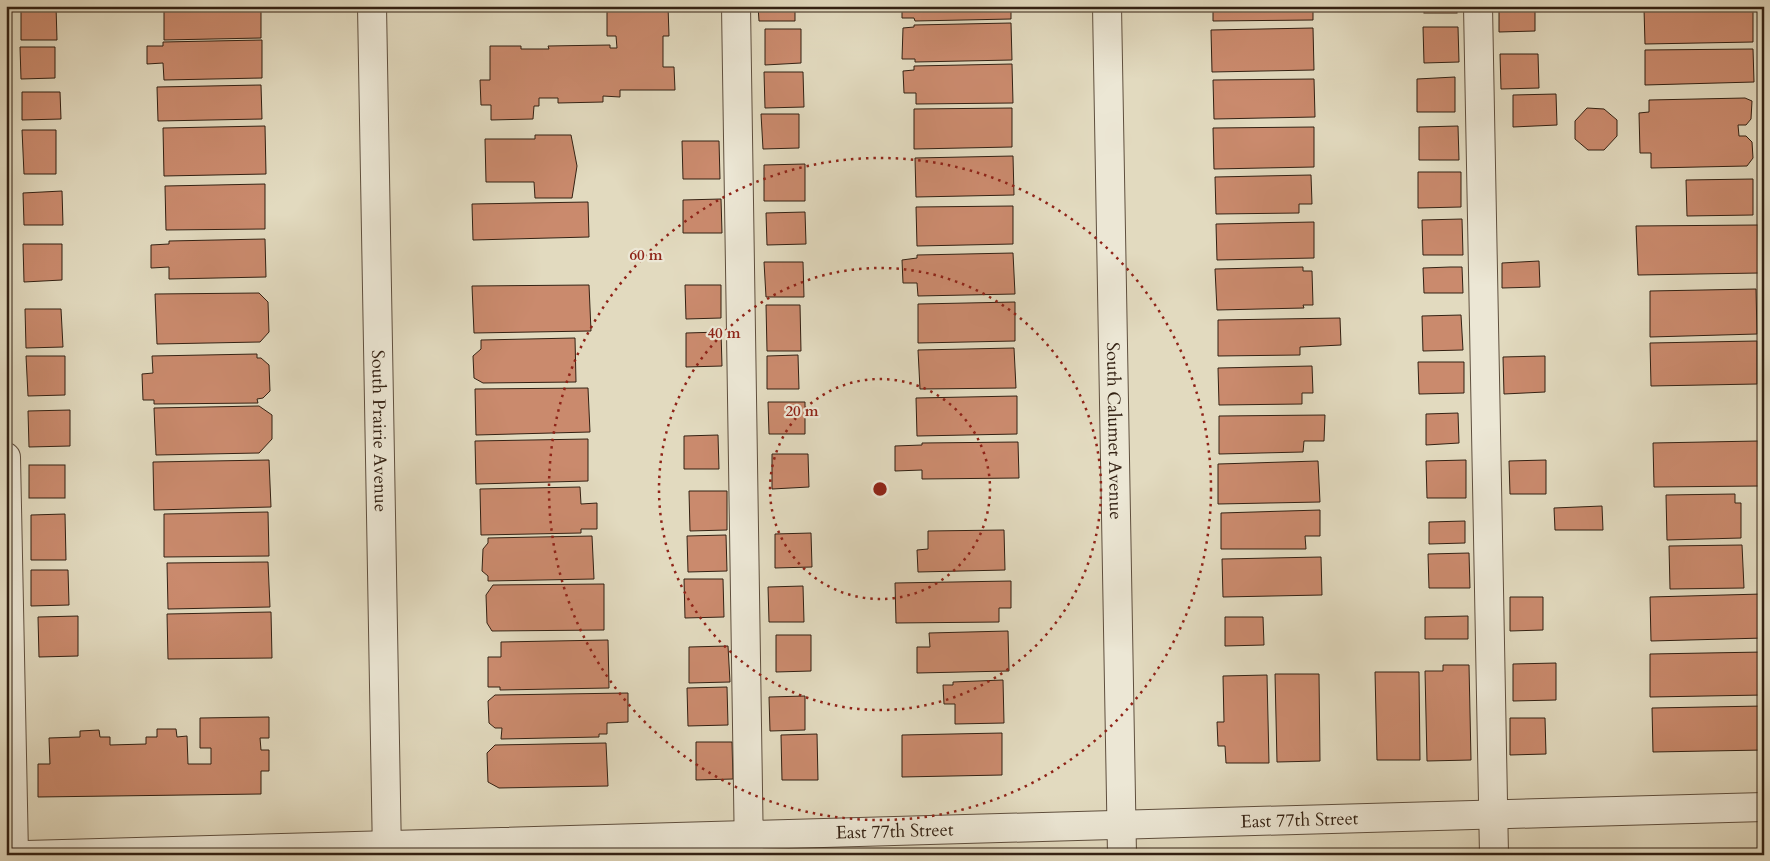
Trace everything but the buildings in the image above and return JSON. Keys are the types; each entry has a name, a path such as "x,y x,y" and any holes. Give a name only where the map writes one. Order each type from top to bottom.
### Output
{"street":[{"name":"South Prairie Avenue","path":"372,6 387,850"},
{"path":"736,6 749,845"},
{"name":"South Calumet Avenue","path":"1107,6 1122,855"},
{"path":"1478,6 1494,855"},
{"path":"6,457 14,855"},
{"name":"East 77th Street","path":"26,855 749,845 1121,825 1764,807"}]}
